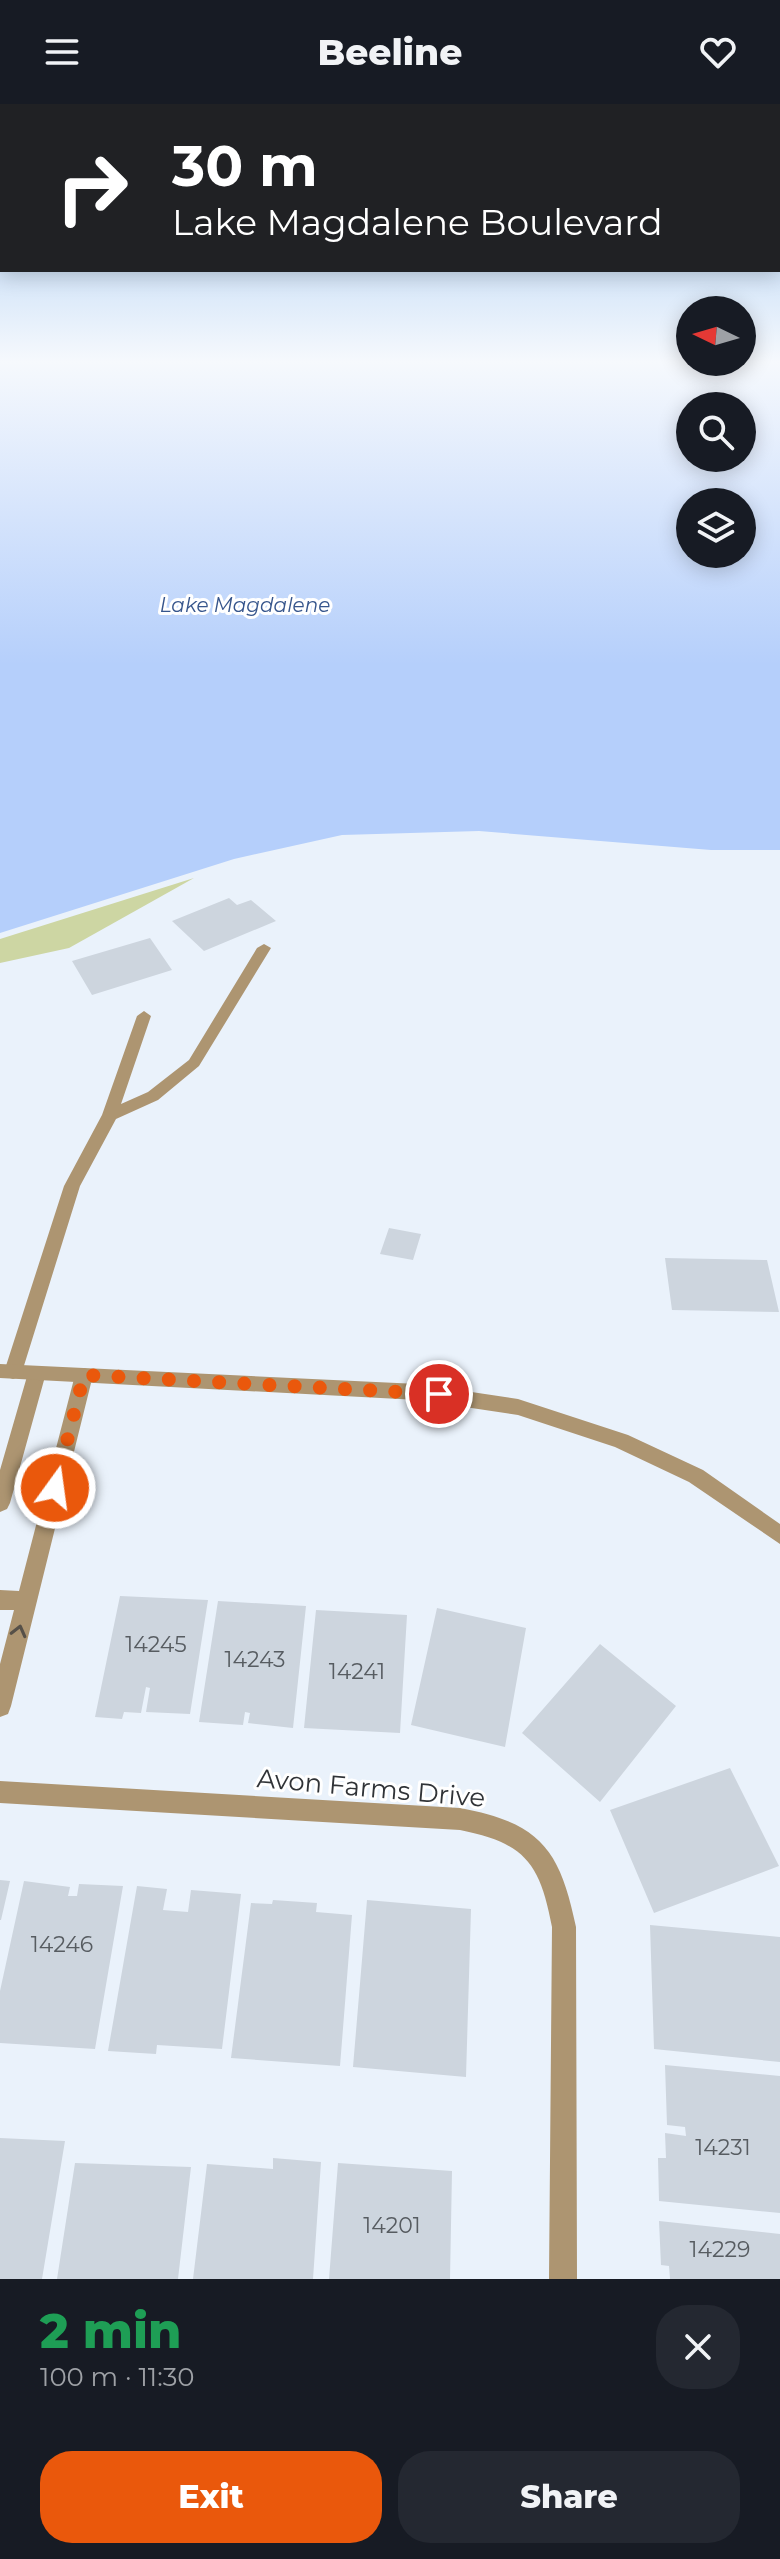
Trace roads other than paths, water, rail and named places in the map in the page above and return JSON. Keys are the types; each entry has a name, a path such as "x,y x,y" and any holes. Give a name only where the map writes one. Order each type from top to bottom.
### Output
{"street":[{"path":"110,1115 153,1096 194,1063 264,948"},
{"path":"144,1016 110,1115 72,1186 7,1372 418,1392 518,1407 621,1441 683,1469 740,1503 780,1535"},
{"path":"0,1503 37,1373"},
{"path":"0,1706 84,1375"},
{"path":"0,1600 27,1601"},
{"name":"Avon Farms Drive","path":"0,1792 460,1819 510,1832 532,1846 549,1869 559,1895 564,1927 563,2279"}],"water":[{"name":"Lake Magdalene","path":"0,462 676,462 676,472 756,472 756,462 780,462 780,850 711,850 479,831 342,835 234,859 0,933"}]}
